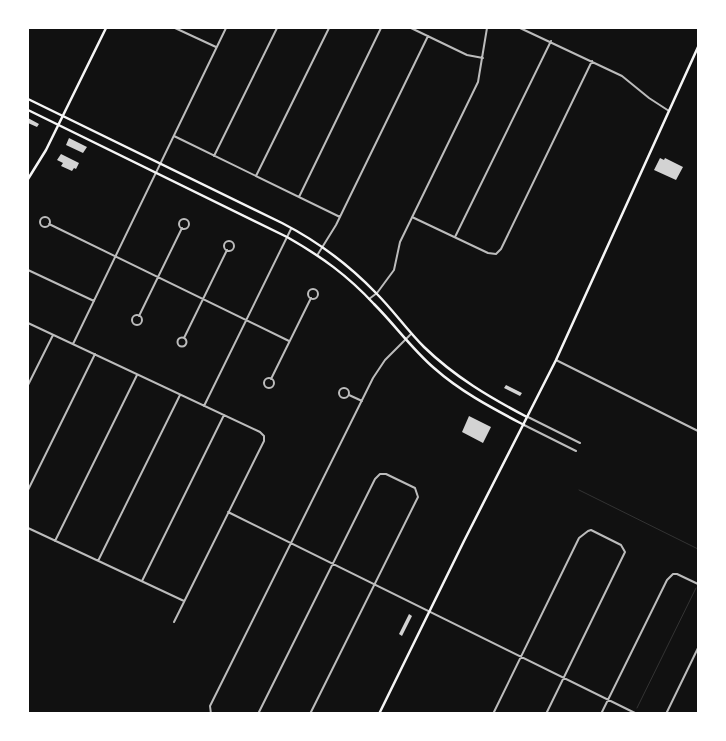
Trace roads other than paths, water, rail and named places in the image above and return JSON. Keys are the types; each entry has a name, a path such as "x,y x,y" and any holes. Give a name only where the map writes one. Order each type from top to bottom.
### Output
{"main road":[{"path":"28,179 39,163 59,125 106,28"},
{"path":"380,714 556,360 698,47"},
{"path":"28,99 292,228 323,247 377,293 425,348 466,382 528,417"},
{"path":"28,110 288,237 318,254 370,300 405,340 435,370 490,408 524,425"},
{"path":"461,389 466,382"}],"street":[{"path":"175,28 216,47"},
{"path":"73,344 226,28"},
{"path":"214,156 277,28"},
{"path":"256,176 329,28"},
{"path":"299,197 381,28"},
{"path":"411,28 467,54 483,58"},
{"path":"370,300 394,270 400,242 478,82 487,28"},
{"path":"520,28 622,76 649,98 670,111"},
{"path":"318,254 340,217 428,36"},
{"path":"455,237 551,41"},
{"path":"412,217 488,253 496,254 501,249 592,61"},
{"path":"173,136 340,217"},
{"path":"49,224 289,341"},
{"path":"139,316 182,228"},
{"path":"204,406 292,228"},
{"path":"227,241 232,242 234,247 232,250 227,250 224,246 225,244 227,241"},
{"path":"184,338 227,250"},
{"path":"28,267 94,301"},
{"path":"271,378 310,298 308,292 315,289 318,294 317,297 310,298"},
{"path":"28,323 260,432 264,436 264,441 174,622"},
{"path":"211,712 212,702 378,368 412,333"},
{"path":"28,385 53,335"},
{"path":"28,490 94,354"},
{"path":"556,360 698,431"},
{"path":"55,541 137,375"},
{"path":"98,561 180,395"},
{"path":"348,395 362,401"},
{"path":"142,581 224,415"},
{"path":"528,417 580,442"},
{"path":"524,425 576,451"},
{"path":"258,714 377,476 382,473 386,474 415,488 418,497 310,714"},
{"path":"228,512 637,714"},
{"path":"28,528 184,601"},
{"path":"493,714 579,538 588,531 594,531 622,545 625,552 546,714"},
{"path":"601,714 667,580 673,574 683,576 698,584"},
{"path":"666,714 698,648"}],"waterway":[{"path":"579,490 698,549"},
{"path":"637,708 696,588"}]}
